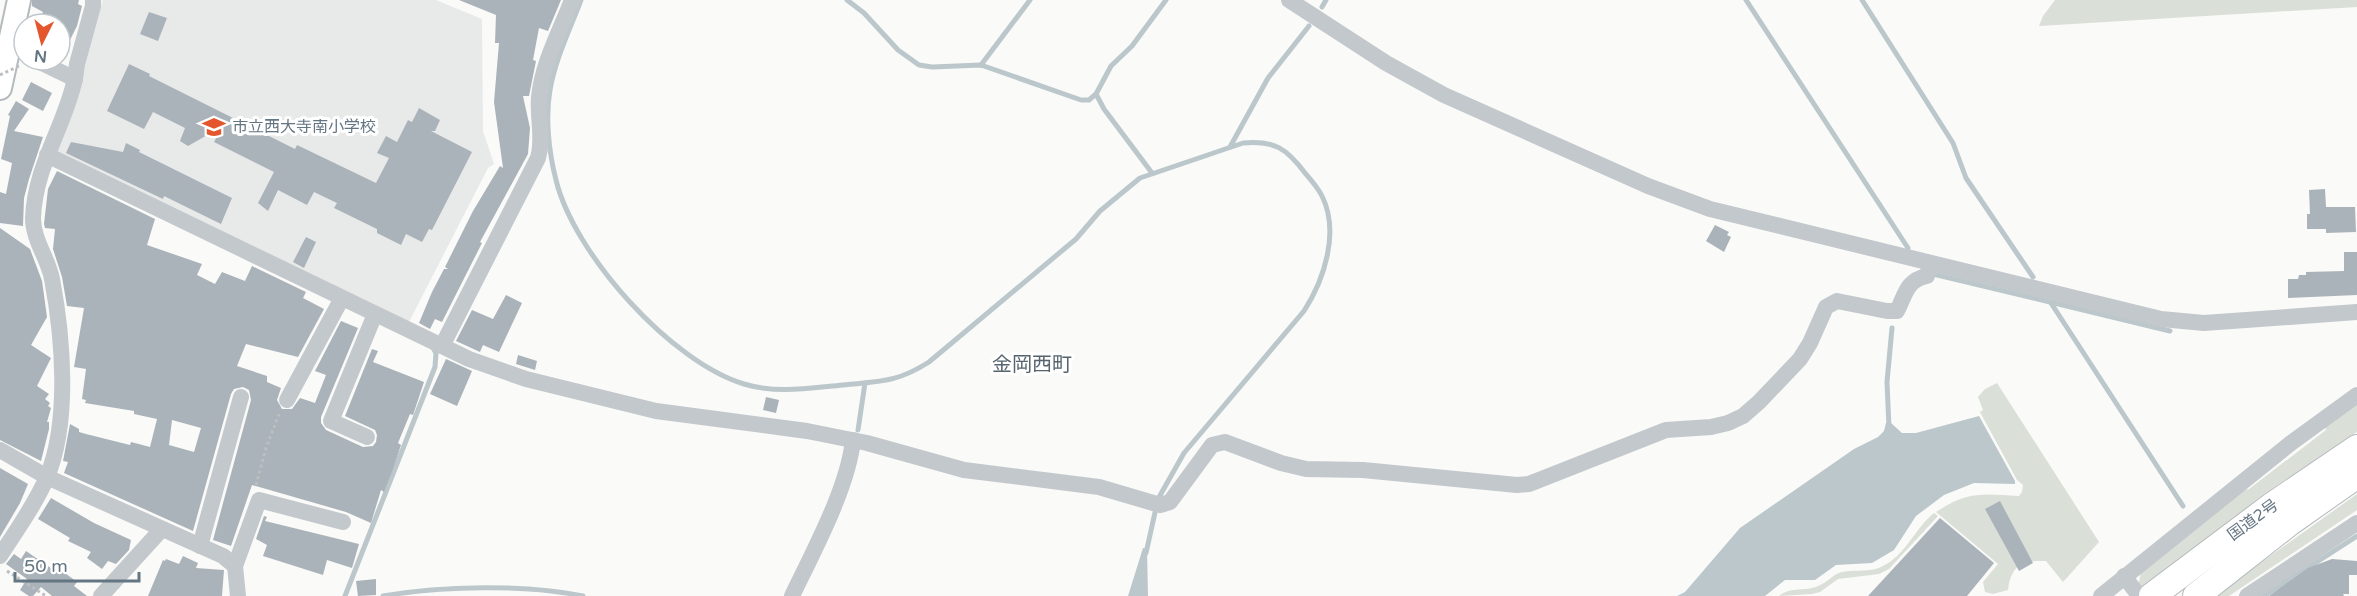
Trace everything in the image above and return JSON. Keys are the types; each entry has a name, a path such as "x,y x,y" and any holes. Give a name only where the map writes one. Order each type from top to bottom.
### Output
{"highway":[{"name":"国道2号","path":"2145,595 2357,448"},
{"name":"国道2号","path":"2196,596 2289,523 2357,475"}],"main road":[{"path":"0,88 12,66"}],"street":[{"path":"0,556 47,477 59,429 63,384 52,276 35,235 33,220 39,176 71,97 76,64 93,0"},
{"path":"442,346 538,158 541,148 539,97 543,78 572,0"},
{"path":"1288,0 1386,63 1444,95 1648,186 1710,209 1929,269 2161,319 2204,323 2357,312"},
{"path":"58,72 75,79"},
{"path":"47,155 342,298 373,318 469,359 526,379 656,411 807,431 852,440 964,470 1099,487 1156,504 1170,502 1212,445 1217,442 1225,442 1281,463 1306,468 1364,470 1517,485 1529,484 1666,430 1711,427 1743,416 1766,396 1800,359 1826,307 1831,303 1837,301 1897,311 1905,291 1929,269"},
{"path":"287,400 342,298"},
{"path":"367,437 331,421 373,318"},
{"path":"2101,596 2291,443 2357,395"},
{"path":"200,546 241,397"},
{"path":"792,596 829,517 851,456 852,440"},
{"path":"0,450 47,477 223,556 235,566"},
{"path":"238,596 235,566 259,500 343,522"},
{"path":"2247,596 2357,523"},
{"path":"101,596 161,530"},
{"path":"2124,576 2145,595"}],"path":[{"path":"0,75 12,62"},
{"path":"259,500 255,488 266,448 283,404 287,400"},
{"path":"0,567 46,596"}],"shaded area":[{"path":"103,0 436,0 482,19 483,131 494,164 488,168 408,324 54,152"},
{"path":"2055,0 2357,0 2357,7 2039,26 2043,16"},
{"path":"1997,383 2099,542 2063,582 2046,561 2024,563 2012,575 2008,590 1993,594 1985,592 1983,582 1998,564 1936,512 1967,497 1976,495 2019,496 2022,492 2023,485 2017,480 1980,412 1983,410 1978,397 1985,389"},
{"path":"2357,402 2357,432 2264,494 2140,592 2138,586 2141,573 2243,490 2249,489 2326,430 2324,425"},
{"path":"1979,416 2015,484 1974,483 1944,495 1916,516 1894,550 1872,563 1836,565 1815,580 1785,580 1765,596 1677,596 1685,592 1740,528 1854,449 1878,437 1884,431 1886,423 1891,423 1902,433 1916,433"},
{"path":"2357,494 2357,510 2229,596 2214,596"},
{"path":"1934,513 1938,516 1889,569 1879,574 1838,579 1820,592 1812,594 1779,596 1788,591 1818,586 1842,572 1883,566 1898,555"},
{"path":"1143,548 1147,549 1148,596 1128,596"}],"building":[{"path":"32,0 79,0 78,4 82,6 72,36 72,12 43,12 32,6"},
{"path":"459,0 561,0 548,31 539,28 533,60 536,61 529,96 523,96 530,128 528,154 480,242 482,243 442,322 435,319 430,329 419,323 432,292 444,269 448,269 445,267 473,211 500,166 503,168 494,102 499,43 495,43 496,15"},
{"path":"149,12 167,18 158,41 140,34"},
{"path":"129,64 295,149 297,145 376,183 389,158 377,153 386,136 397,142 408,120 412,122 419,108 440,120 435,131 431,131 472,152 432,230 429,229 422,242 406,234 401,245 377,233 377,229 334,208 337,203 314,192 307,205 278,190 268,211 258,203 274,172 214,142 223,126 188,146 180,141 185,128 153,112 144,129 107,111"},
{"path":"31,82 52,93 43,111 22,100"},
{"path":"16,101 29,109 14,131 43,137 24,198 23,226 0,223 0,192 6,194 12,163 1,159 10,116 8,115"},
{"path":"71,142 123,152 126,143 140,150 139,152 232,198 221,224 66,153"},
{"path":"57,171 155,219 147,245 202,264 197,275 215,284 222,272 245,281 252,266 306,292 303,298 324,309 298,357 246,344 237,366 267,376 267,382 281,388 277,400 282,409 292,409 300,398 315,403 326,375 315,371 341,321 358,328 321,417 321,423 326,430 363,447 373,446 376,442 375,430 345,416 372,349 378,351 373,362 424,382 413,415 410,414 398,443 401,445 393,469 384,492 381,490 371,523 346,512 252,485 231,546 213,540 251,400 249,390 243,387 234,389 231,394 193,531 64,473 68,462 63,461 70,424 79,429 79,432 130,445 131,442 150,447 157,419 134,414 134,411 85,403 86,400 82,399 86,369 74,367 84,308 67,306 62,277 53,249 55,229 45,228 44,224 48,189","holes":["172,420 201,428 194,452 169,445"]},
{"path":"2325,189 2326,207 2355,207 2356,232 2326,233 2326,229 2307,229 2307,214 2310,214 2309,190"},
{"path":"1715,225 1729,232 1727,235 1731,237 1724,252 1706,241"},
{"path":"0,228 30,249 42,281 47,317 31,345 51,358 37,386 49,394 45,399 50,403 48,406 51,408 47,422 49,422 49,429 41,461 0,440"},
{"path":"306,237 316,242 304,268 293,262"},
{"path":"2344,252 2357,252 2357,295 2288,298 2288,279 2298,279 2299,275 2306,275 2306,272 2344,271"},
{"path":"506,295 522,303 499,352 483,345 480,352 456,341 472,310 493,319"},
{"path":"518,355 537,361 535,370 516,364"},
{"path":"446,359 472,371 457,406 430,394"},
{"path":"766,397 779,400 776,413 763,410"},
{"path":"0,468 28,484 20,503 0,537"},
{"path":"51,498 94,523 131,540 129,550 116,564 108,561 102,569 87,558 91,552 68,541 70,538 38,519"},
{"path":"2000,501 2033,563 2019,571 1985,509"},
{"path":"264,516 267,517 265,521 359,544 352,568 327,560 323,575 263,556 267,545 256,539"},
{"path":"1940,518 1994,563 1967,596 1868,596"},
{"path":"26,551 55,571 57,567 77,582 74,586 87,596 52,596 41,587 33,596 29,596 20,590 27,579 6,564 14,554 21,559"},
{"path":"183,556 198,563 196,568 224,570 222,596 148,596 163,560 179,564"},
{"path":"2332,559 2357,561 2357,575 2349,575 2349,594 2343,594 2344,596 2269,596 2308,568"},
{"path":"376,579 376,595 358,596 356,581"}],"waterway":[{"path":"581,0 555,67 549,101 548,135 551,158 566,209 604,271 629,302 657,329 686,353 716,372 756,387 781,390 806,389 878,382 907,374 929,362 1076,239 1100,211 1140,178 1243,143 1264,143 1286,152 1318,190 1327,210 1330,225 1329,240 1318,285 1304,311 1184,453 1158,499 1146,553"},
{"path":"847,0 864,13 898,50 919,65 932,67 981,65 1081,100 1089,100 1096,94"},
{"path":"981,65 1030,0"},
{"path":"1152,173 1104,109 1096,94 1111,66 1132,46 1166,0"},
{"path":"1322,7 1326,0"},
{"path":"1746,0 1908,248"},
{"path":"1862,0 1953,143 1966,178 2033,277"},
{"path":"1230,147 1268,78 1309,26"},
{"path":"1929,273 2170,331"},
{"path":"2051,303 2183,506"},
{"path":"1889,428 1887,382 1892,328"},
{"path":"345,596 435,367 436,353 432,346"},
{"path":"858,430 865,383"},
{"path":"2264,596 2357,536"},
{"path":"383,596 457,588 509,588 583,596"}],"place":[{"name":"市立西大寺南小学校","path":"214,127"}],"district":[{"name":"金岡西町","path":"1032,365"}]}
